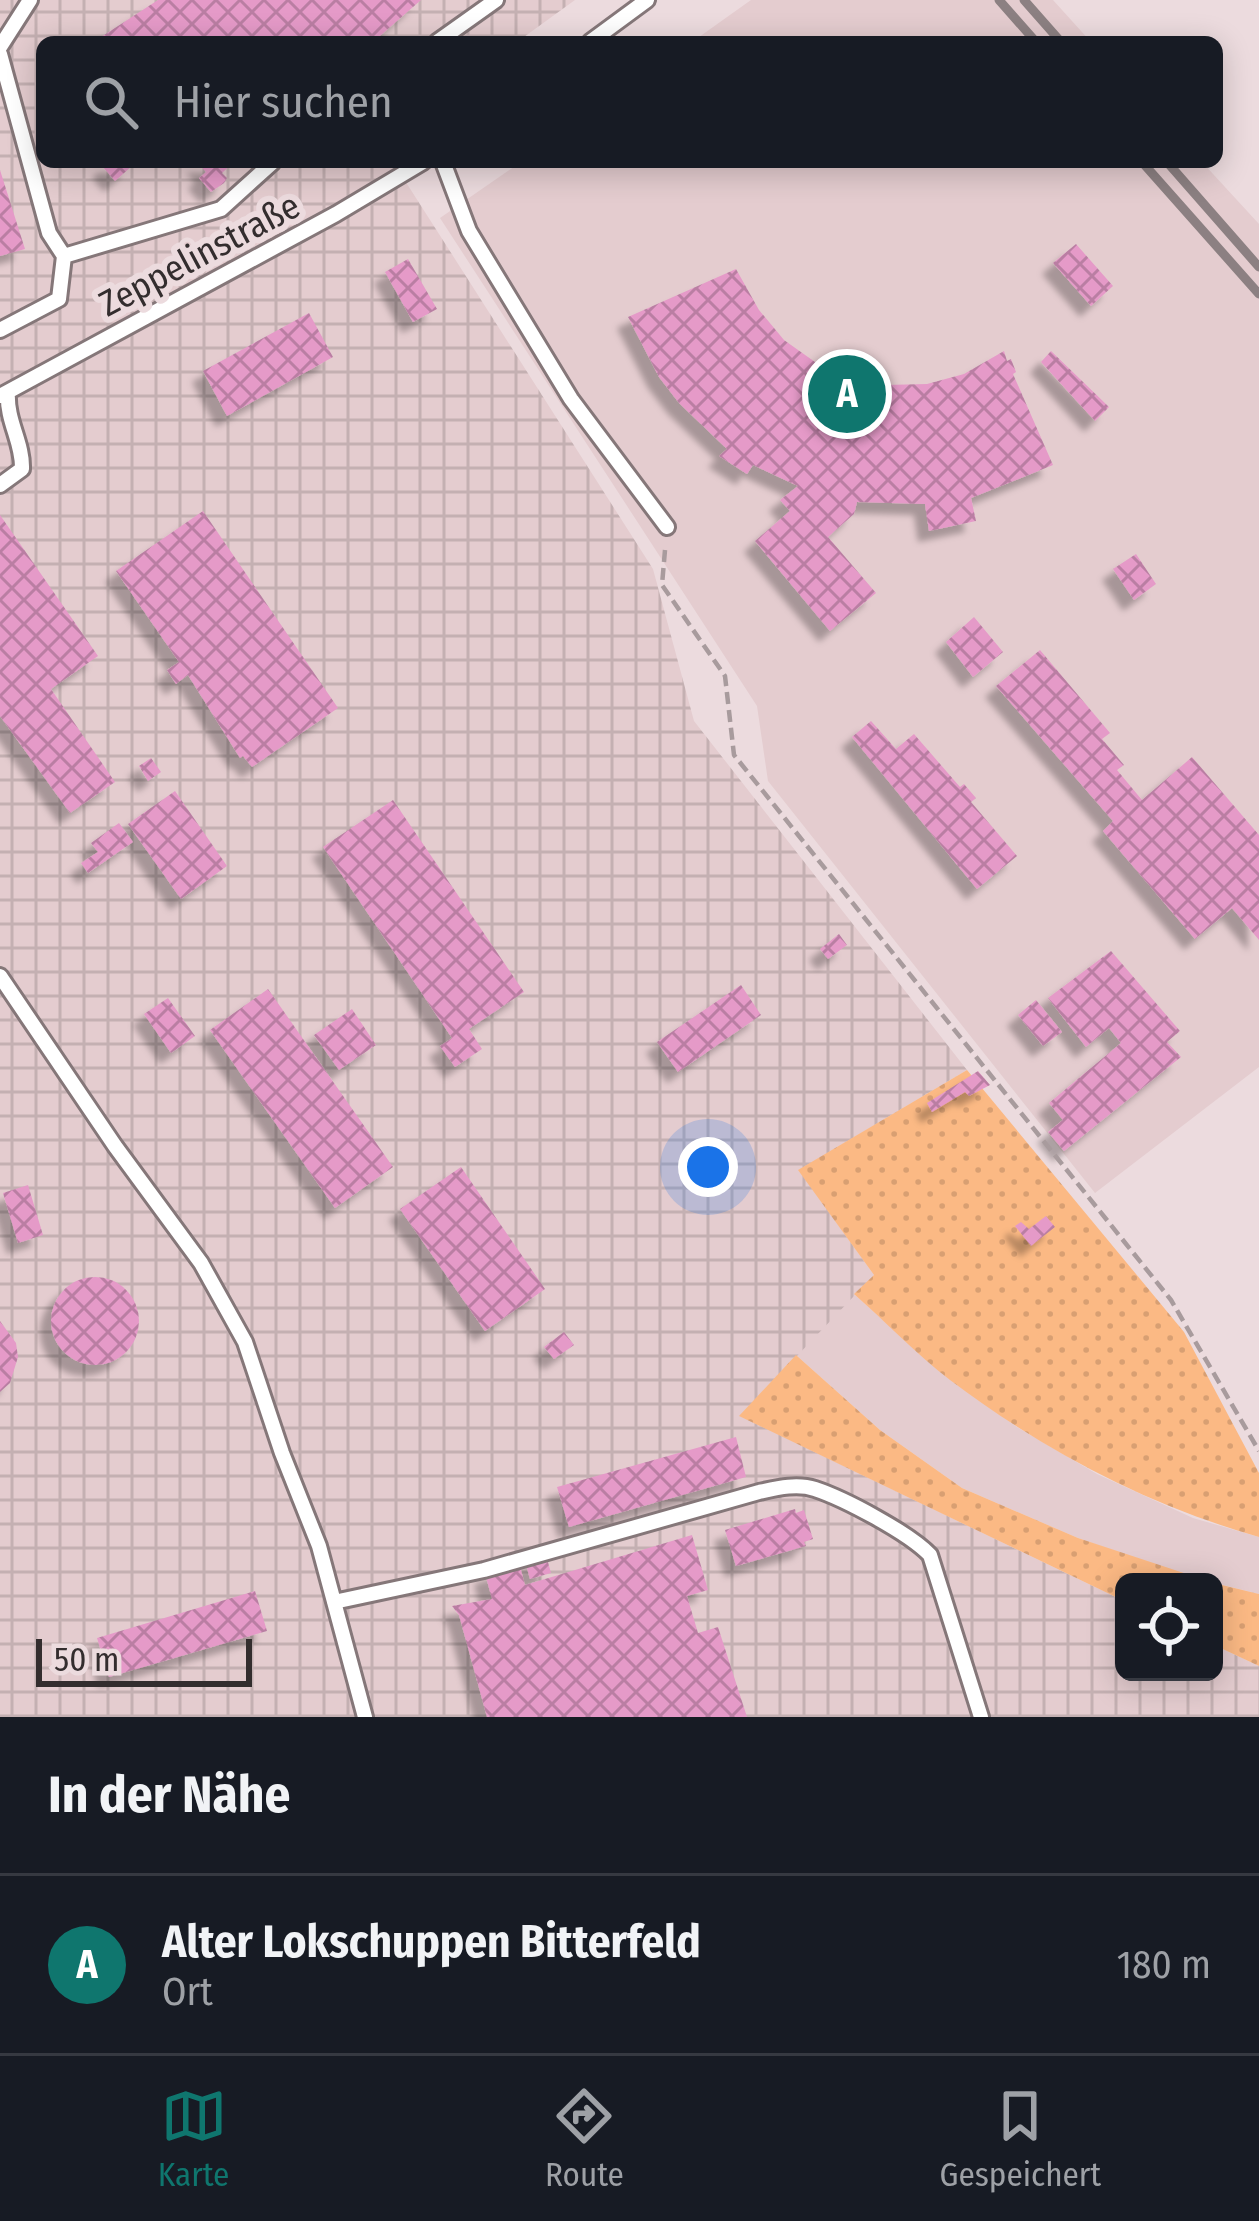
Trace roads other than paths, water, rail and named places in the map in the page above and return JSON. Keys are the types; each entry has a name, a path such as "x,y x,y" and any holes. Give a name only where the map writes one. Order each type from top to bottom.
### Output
{"lane":[{"path":"0,330 59,299 64,256 50,233 0,50 30,0"},
{"path":"445,36 496,0"},
{"path":"598,36 647,0"},
{"path":"64,256 221,209 265,168"},
{"name":"Zeppelinstraße","path":"4,394 413,168"},
{"path":"444,168 469,231 571,399 667,527"},
{"path":"0,485 22,469 23,459 4,394"},
{"path":"0,976 201,1263 245,1342 320,1546 364,1717"},
{"path":"334,1602 484,1570 759,1492 786,1486 813,1488 916,1540 930,1555 981,1717"}],"railway":[{"path":"999,0 1031,36"},
{"path":"1024,0 1056,36"},
{"path":"1147,168 1259,294"},
{"path":"1172,168 1259,267"}],"place":[{"name":"Alter Lokschuppen Bitterfeld","path":"847,394"}]}
